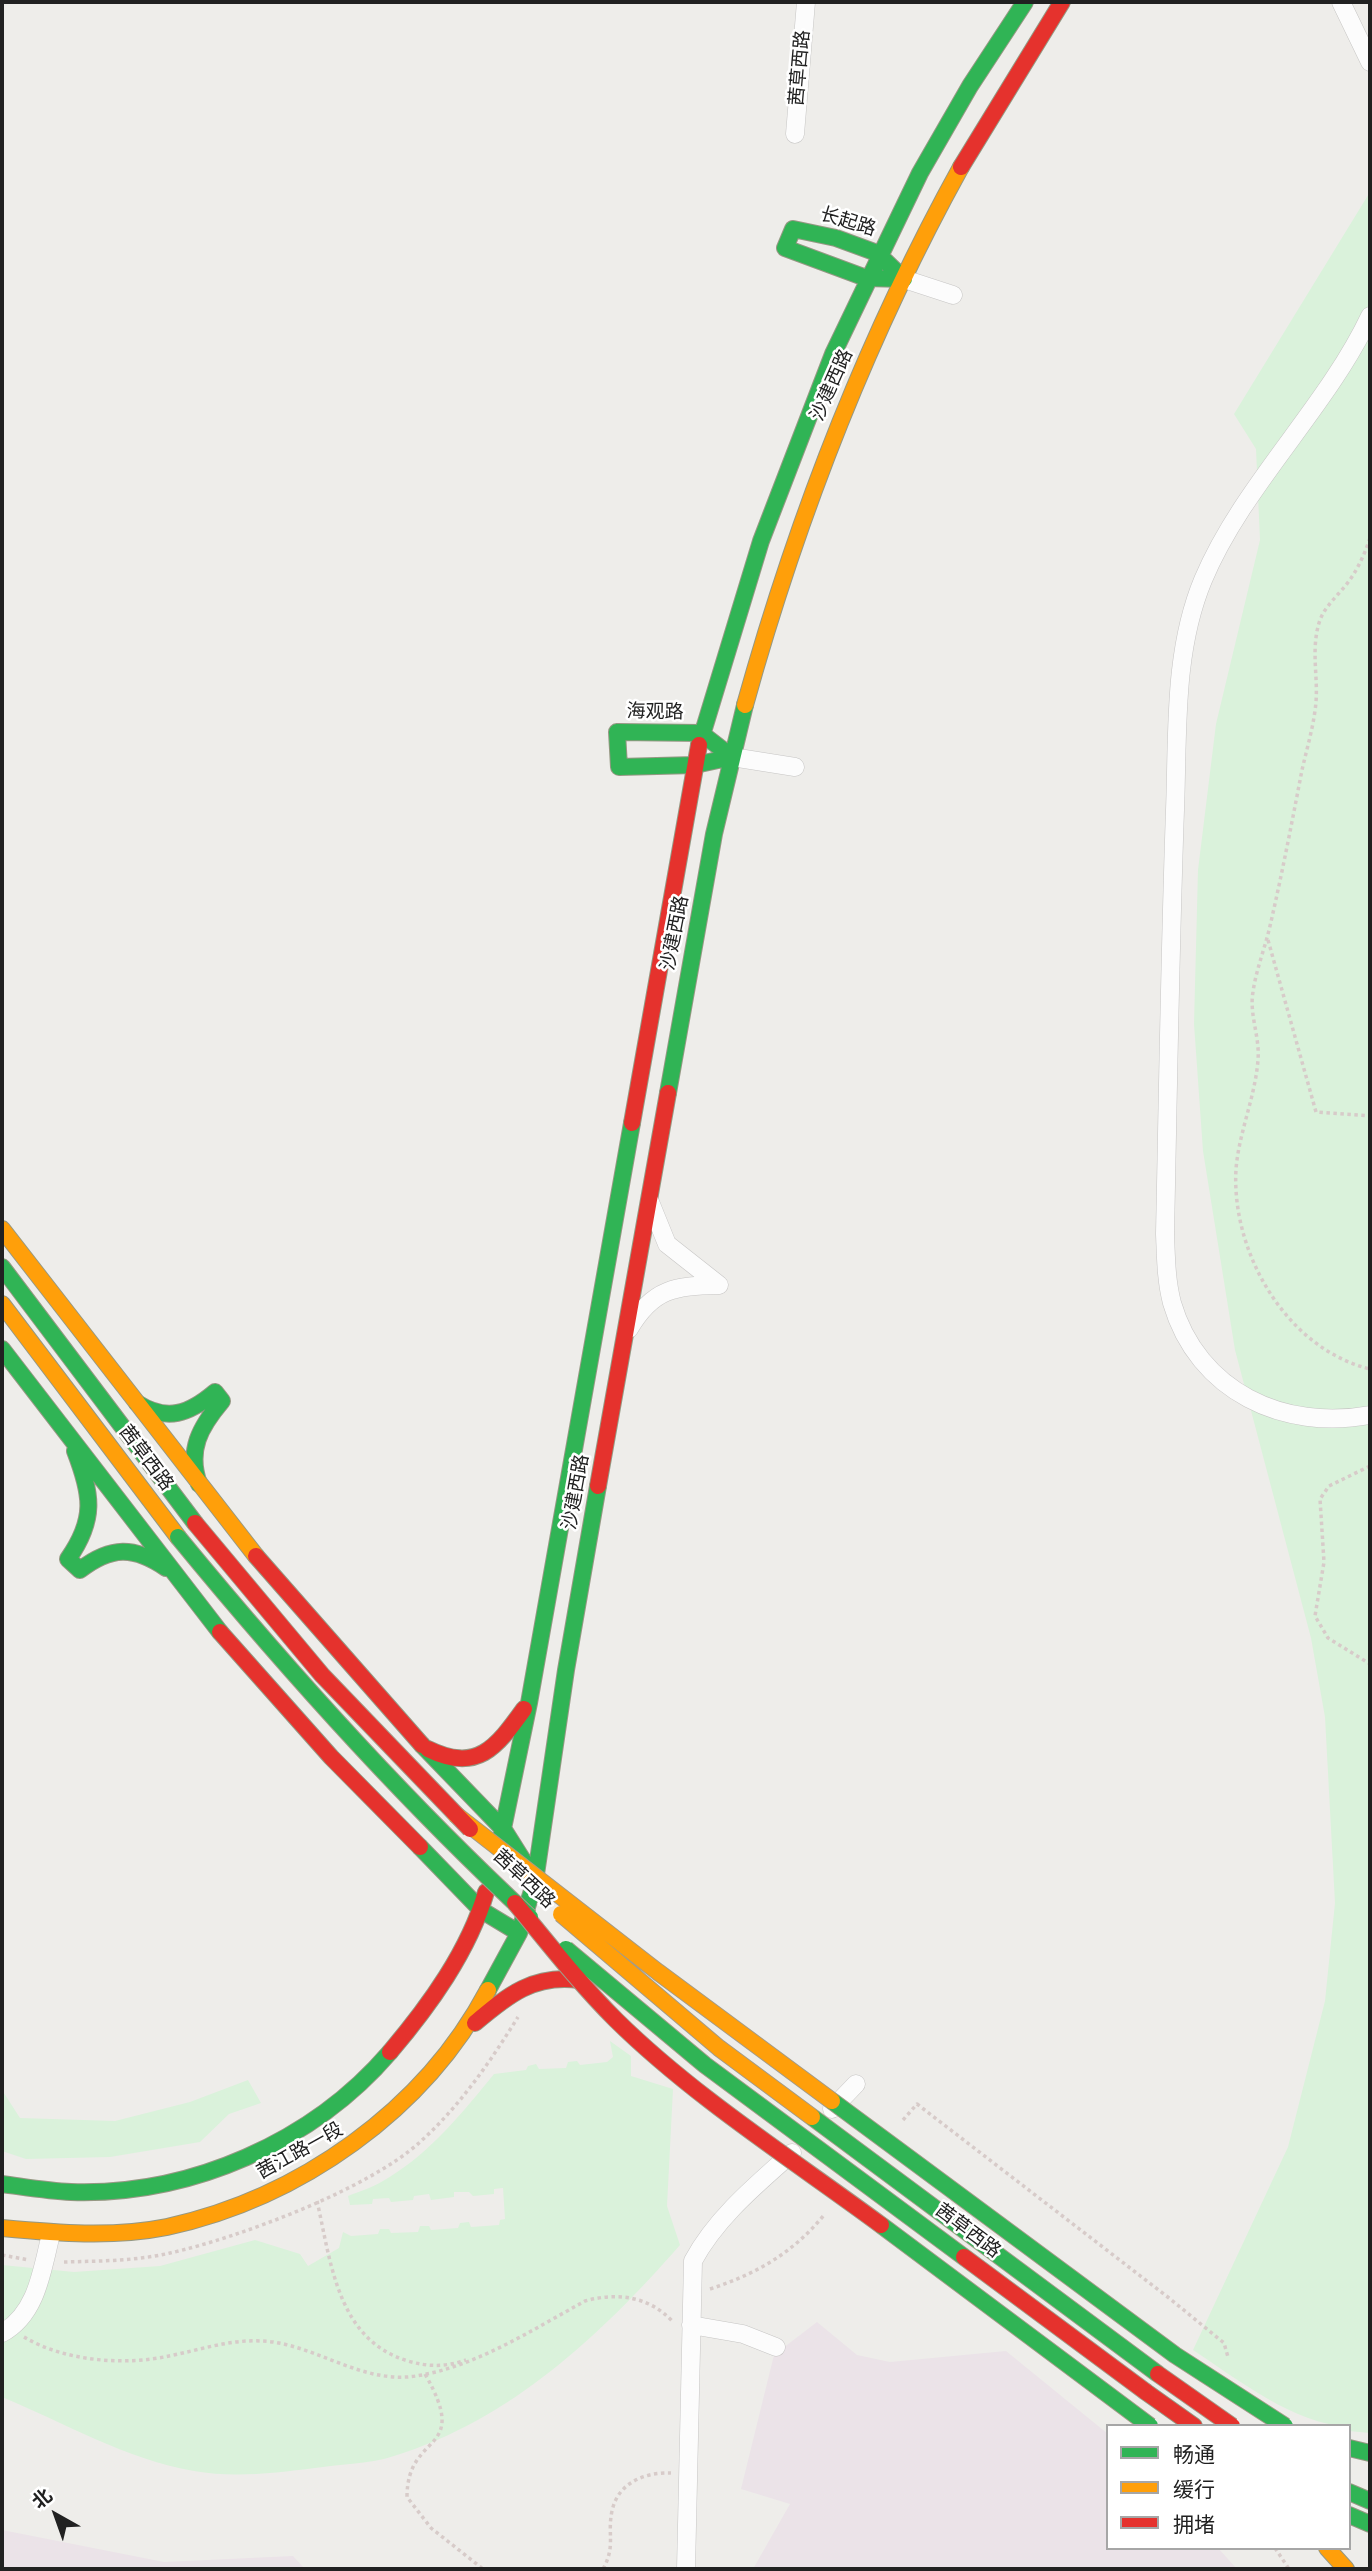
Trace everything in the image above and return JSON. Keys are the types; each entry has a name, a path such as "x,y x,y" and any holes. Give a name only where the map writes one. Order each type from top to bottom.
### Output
{"main road":[{"name":"沙建西路","path":"481,1910 504,1829 529,1703 701,733 737,610 774,499 877,253 959,105 1025,2"},
{"name":"沙建西路","path":"519,1933 536,1882 559,1710 689,970 732,757 783,572 838,421 904,279 989,118 1062,2"},
{"name":"长起路","path":"793,229 836,238 877,253 904,279 866,278 785,248 793,229"},
{"name":"海观路","path":"617,732 701,733 732,757 695,765 619,767 617,732"},
{"path":"2,1219 39,1275"},
{"path":"2,1229 264,1566 384,1705 504,1829 536,1882 607,1945 822,2121"},
{"name":"茜草西路","path":"2,1267 195,1522 322,1675 455,1814 587,1937 692,2026 1159,2375 1229,2424"},
{"name":"茜草西路","path":"2,1304 178,1537 306,1691 439,1830 515,1903 650,2021 705,2064 1191,2424"},
{"path":"2,1349 172,1573 331,1757 481,1910 519,1933 792,2153"},
{"path":"137,1403 148,1411 169,1417 194,1410 215,1392 222,1401 204,1422 194,1442 194,1473 199,1485"},
{"path":"71,1440 90,1493 91,1507 85,1534 68,1559 80,1570 101,1554 128,1549 152,1558 172,1573"},
{"path":"421,1745 454,1761 480,1758 500,1741 529,1703"},
{"path":"331,1757 384,1705"},
{"path":"455,1814 658,1972 1175,2355 1282,2424"},
{"path":"515,1903 581,1984 618,2022 691,2084 1147,2424"},
{"name":"茜江路一段","path":"2,2184 49,2191 94,2193 161,2185 219,2169 263,2151 343,2099 375,2073 428,2009 481,1910"},
{"name":"茜江路一段","path":"2,2228 51,2234 143,2232 193,2222 278,2189 310,2172 356,2143 404,2104 462,2033 519,1933"},
{"path":"579,1980 607,1945"},
{"path":"462,2033 527,1983 557,1975 579,1980"},
{"path":"1351,2492 1370,2501"},
{"path":"1351,2516 1370,2524"},
{"path":"1329,2550 1346,2569"}],"street":[{"name":"茜草西路","path":"795,134 806,2"},
{"path":"1341,2 1370,62"},
{"path":"904,279 953,295"},
{"path":"1370,316 1324,393 1227,536 1204,578 1187,625 1181,670 1172,899 1166,1234 1167,1272 1172,1303 1186,1337 1205,1365 1226,1384 1254,1402 1284,1414 1314,1420 1370,1415"},
{"path":"732,757 795,767"},
{"path":"624,1338 638,1314 651,1299 681,1286 719,1285 667,1244 654,1218 649,1198"},
{"path":"686,2569 690,2334 694,2261 701,2246 750,2190 792,2153 856,2084"},
{"path":"6,2331 32,2302 51,2234"},
{"path":"690,2334 743,2334 776,2347"}],"path":[{"path":"1370,538 1357,569 1319,623 1314,656 1316,702 1267,938 1253,991 1259,1040 1258,1060 1255,1091 1238,1149 1236,1172 1239,1214 1254,1260 1283,1310 1314,1344 1331,1355 1370,1368"},
{"path":"1267,938 1316,1112 1370,1116"},
{"path":"1370,1466 1329,1486 1320,1499 1324,1562 1315,1616 1328,1638 1370,1664"},
{"path":"310,2172 344,2305 366,2338 396,2358 432,2366 452,2365 478,2356 584,2301 602,2296 627,2297 654,2307 690,2334"},
{"path":"6,2331 45,2347 94,2359 143,2360 167,2357 224,2342 270,2342 295,2346 366,2373 413,2377 478,2356"},
{"path":"425,2374 441,2401 444,2420 441,2433 411,2468 407,2497 431,2528 483,2569"},
{"path":"603,2569 612,2547 612,2511 620,2493 631,2482 646,2475 687,2474"},
{"path":"1276,2550 1289,2569"}],"shaded area":[{"path":"817,2322 857,2355 890,2362 1006,2351 1106,2432 1106,2550 1220,2550 1237,2569 753,2569 790,2504 741,2489 774,2355"},
{"path":"2,2530 164,2562 293,2556 305,2569 2,2569"}],"green space":[{"path":"1370,192 1370,2433 1351,2431 1351,2424 1329,2424 1288,2409 1193,2350 1288,2147 1325,2001 1335,1903 1325,1717 1311,1638 1235,1350 1203,1151 1194,1024 1198,870 1216,724 1260,540 1256,449 1234,414"},
{"path":"610,2041 631,2056 631,2076 673,2089 667,2206 680,2245 586,2342 515,2397 477,2420 437,2440 375,2461 270,2473 224,2474 194,2471 144,2458 2,2397 2,2265 74,2272 160,2266 255,2240 300,2254 308,2266 339,2248 343,2232 351,2236 378,2234 380,2229 389,2229 391,2233 418,2232 420,2226 429,2226 431,2230 458,2228 460,2223 469,2222 471,2227 499,2225 500,2220 505,2219 503,2188 494,2189 494,2194 473,2196 469,2192 454,2192 454,2197 431,2200 429,2194 414,2196 413,2200 391,2202 389,2198 373,2199 372,2204 350,2205 348,2196 383,2181 418,2156 458,2117 494,2074 526,2070 528,2066 536,2064 539,2069 566,2068 568,2062 577,2061 580,2065 607,2062 613,2057"},
{"path":"248,2080 261,2103 229,2114 200,2142 110,2157 26,2159 2,2151 2,2090 20,2118 115,2121 190,2102"}],"traffic: fast":[{"path":"699,745 761,541 833,354 920,173 970,86 1025,2"},
{"path":"793,229 836,238 877,253 904,279 866,278 785,248 793,229"},
{"path":"668,1093 714,834 745,705"},
{"path":"617,732 701,733 732,757 695,765 619,767 617,732"},
{"path":"500,1843 529,1703 632,1123"},
{"path":"2,1267 195,1523"},
{"path":"2,1349 220,1632"},
{"path":"137,1403 168,1414 196,1406 215,1392 222,1401 207,1420 195,1450 194,1460 199,1484"},
{"path":"75,1451 85,1481 88,1506 83,1531 68,1559 80,1570 102,1556 123,1552 143,1556 166,1568"},
{"path":"488,1990 519,1933 535,1881 566,1670 598,1486"},
{"path":"178,1537 348,1733 437,1827 530,1917"},
{"path":"422,1745 504,1830 526,1865"},
{"path":"420,1847 481,1910 519,1933"},
{"path":"566,1949 705,2065 964,2257"},
{"path":"2,2184 71,2192 116,2191 204,2173 287,2137 359,2084 390,2052"},
{"path":"832,2101 1175,2355 1282,2424"},
{"path":"812,2117 1158,2374"},
{"path":"881,2225 1147,2424"},
{"path":"1351,2448 1370,2453"},
{"path":"1351,2493 1370,2501"},
{"path":"1351,2516 1370,2524"}],"traffic: slow":[{"path":"745,705 787,566 837,430 895,296 961,167"},
{"path":"2,1229 256,1556"},
{"path":"2,1304 178,1537"},
{"path":"455,1814 658,1972 832,2101"},
{"path":"561,1914 719,2048 812,2117"},
{"path":"2,2228 84,2234 146,2230 216,2213 264,2195 310,2171 353,2143 393,2111 429,2074 461,2034 488,1990"},
{"path":"1329,2550 1346,2569"}],"traffic: jam":[{"path":"961,167 1062,2"},
{"path":"632,1123 699,745"},
{"path":"598,1486 668,1093"},
{"path":"195,1523 322,1675 470,1829"},
{"path":"256,1556 422,1745"},
{"path":"220,1632 331,1757 420,1847"},
{"path":"428,1749 445,1756 460,1758 484,1753 504,1735 524,1709"},
{"path":"390,2052 446,1977 479,1914 486,1892"},
{"path":"515,1903 589,1992 646,2048 744,2127 881,2225"},
{"path":"475,2023 522,1989 548,1980 579,1980 582,1975"},
{"path":"964,2257 1146,2392"},
{"path":"1158,2374 1229,2424"},
{"path":"1146,2392 1191,2424"}]}
